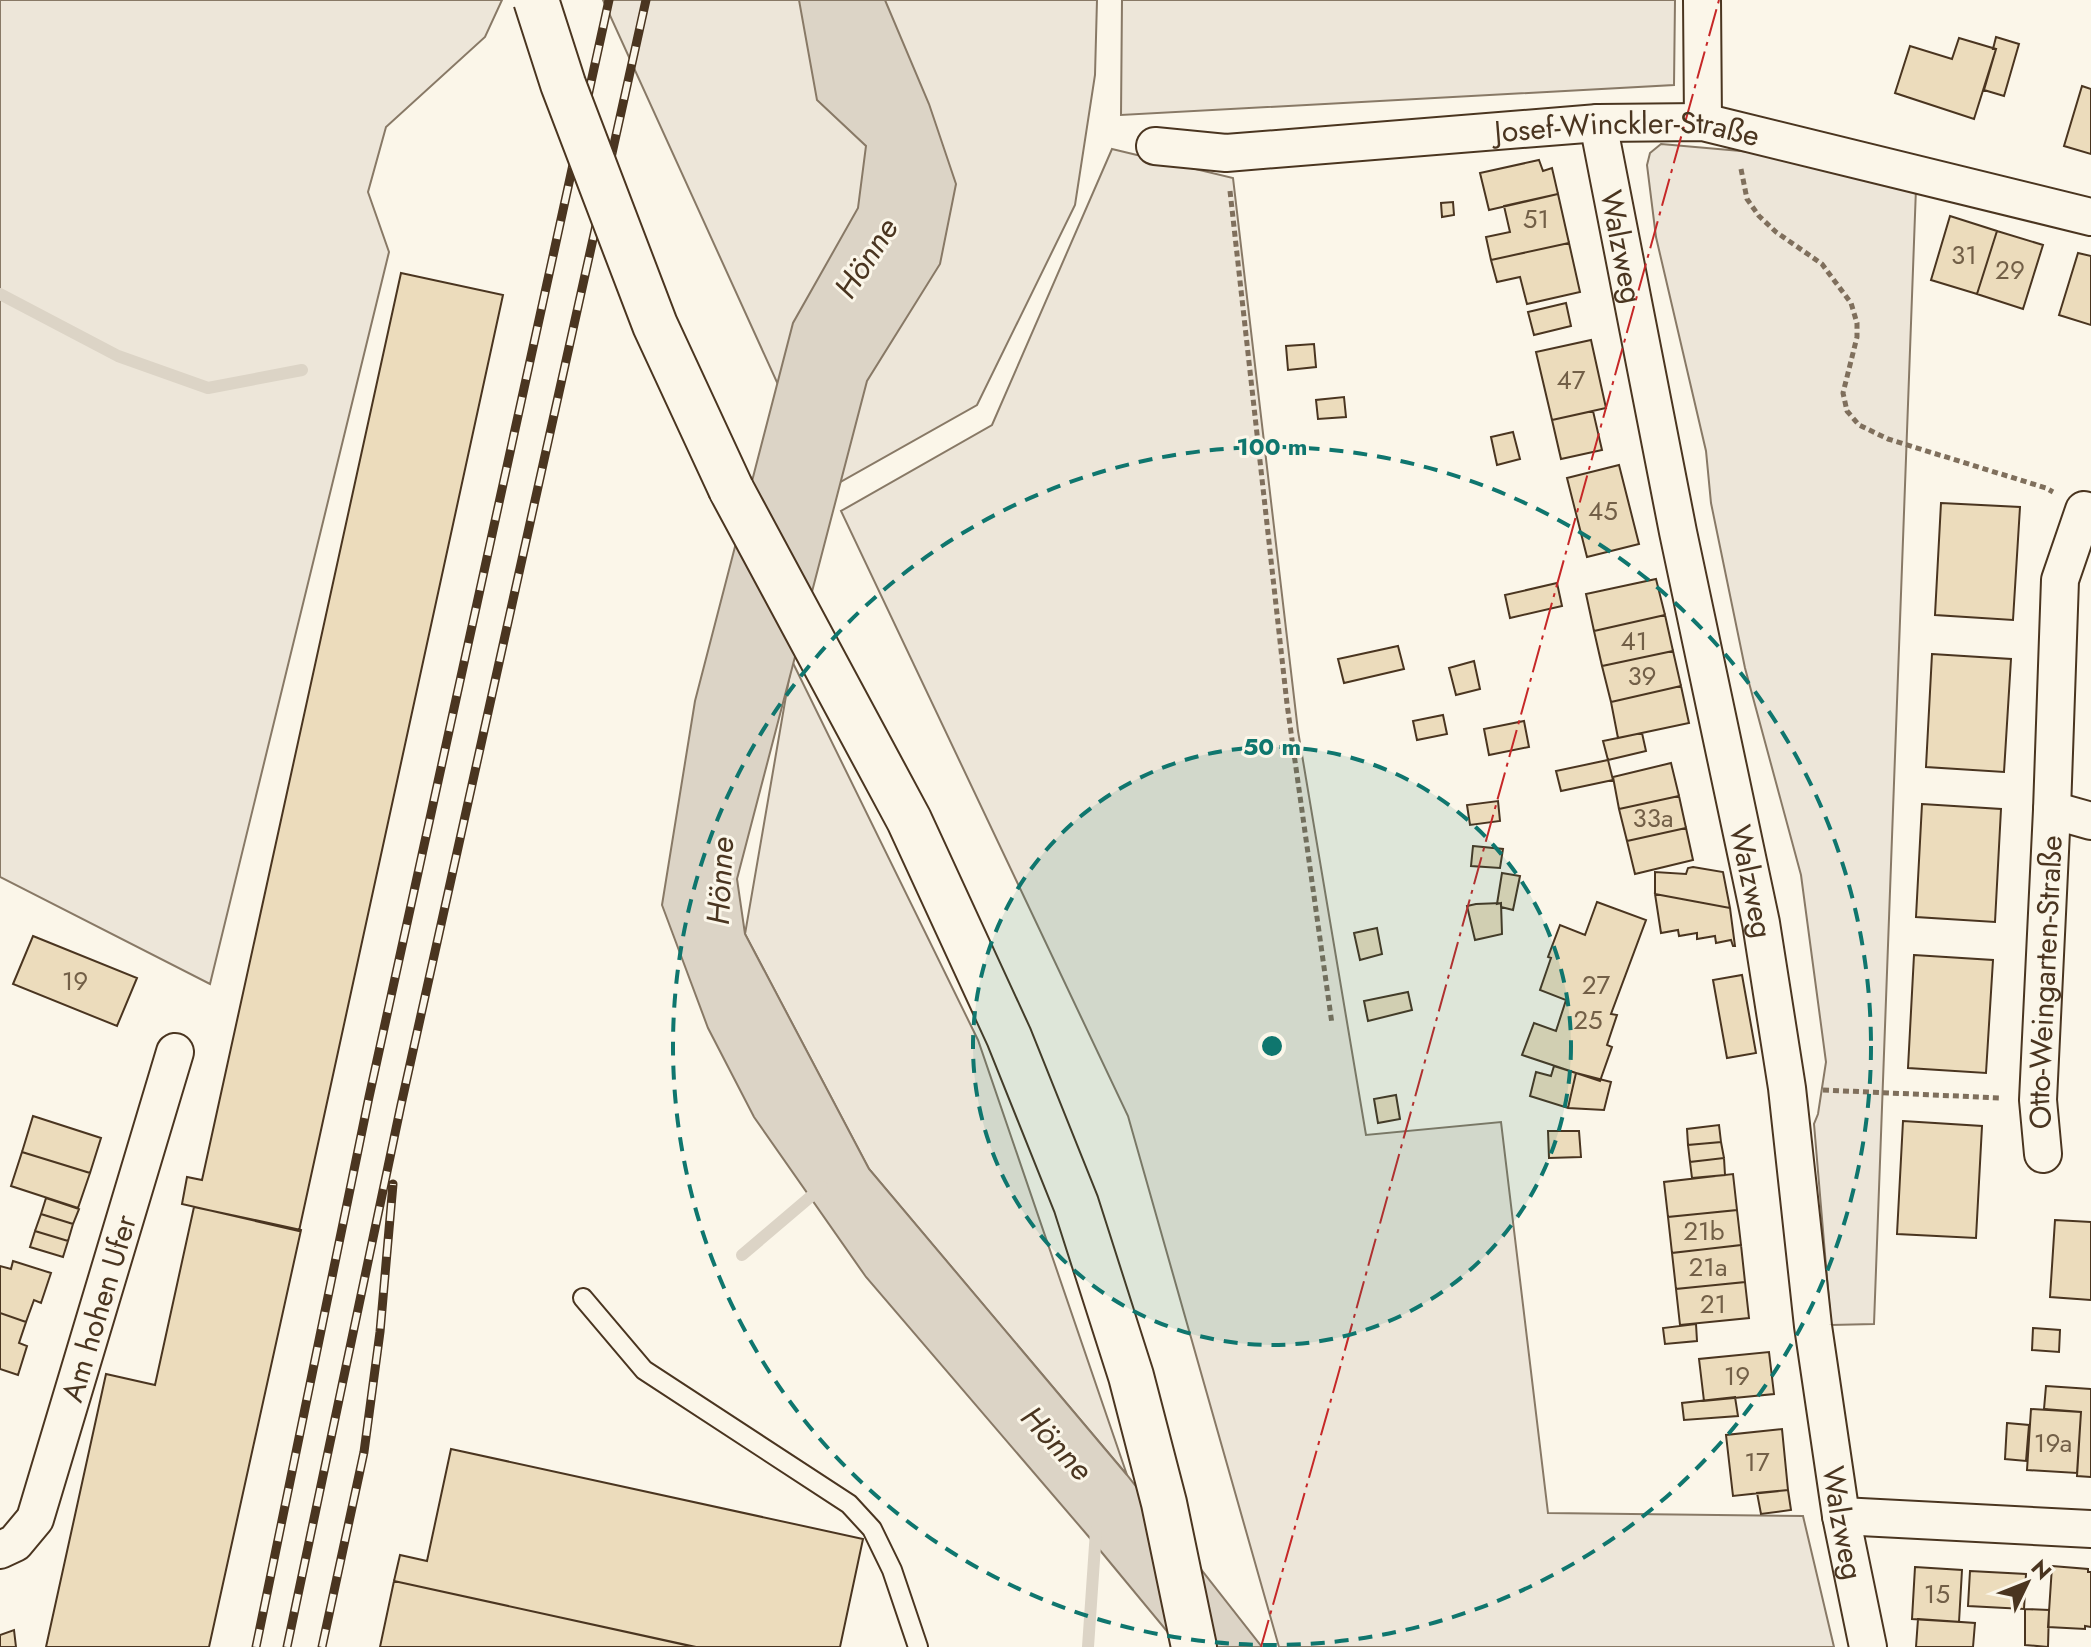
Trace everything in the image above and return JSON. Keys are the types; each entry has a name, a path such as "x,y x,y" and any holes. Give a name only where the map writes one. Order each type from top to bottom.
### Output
{"main road":[{"path":"536,0 563,84 655,325 731,489 909,820 1009,1037 1076,1204 1131,1376 1164,1503 1194,1647"}],"street":[{"path":"1702,0 1720,126"},
{"name":"Josef-Winckler-Straße","path":"1155,146 1226,153 1598,123 1720,126 2091,217"},
{"name":"Walzweg","path":"1598,123 1678,532 1761,923 1787,1088 1813,1326 1841,1516 1868,1647"},
{"name":"Otto-Weingarten-Straße","path":"2043,1154 2038,1100 2060,580 2088,511"},
{"name":"Otto-Weingarten-Straße","path":"2052,810 2091,821"},
{"name":"Am hohen Ufer","path":"0,1550 15,1543 35,1519 175,1052"},
{"path":"1841,1516 2091,1529"}],"lane":[{"path":"583,1298 644,1370 849,1504 872,1529 892,1570 918,1647"}],"path":[{"path":"1720,126 1740,163 1747,199 1759,216 1776,232 1822,264 1851,303 1857,323 1857,337 1843,393 1847,411 1859,425 1888,439 2046,488 2088,511"},
{"path":"1226,153 1287,704 1332,1024"},
{"path":"1787,1088 2038,1100"}],"shaded area":[{"path":"0,0 502,0 485,37 386,127 368,192 389,252 210,984 0,877"},
{"path":"603,0 1097,0 1095,75 1075,205 977,405 826,490"},
{"path":"1122,0 1675,0 1674,85 1121,115"},
{"path":"1661,144 1752,152 1916,188 1874,1324 1831,1325 1814,1124 1826,1062 1801,875 1745,668 1711,503 1706,451 1656,237 1647,165 1650,153"},
{"path":"1112,149 1233,178 1298,731 1366,1135 1501,1122 1548,1513 1803,1516 1834,1647 1279,1647 1128,1116 841,511 992,425"},
{"path":"792,661 978,1040 1127,1475 869,1169 745,934"}],"water":[{"name":"Hönne","path":"799,0 885,0 929,104 956,184 940,264 867,381 737,879 745,934 869,1169 1127,1475 1262,1647 1180,1647 866,1277 754,1117 708,1028 662,905 695,701 793,323 858,208 866,146 817,100"}],"building":[{"path":"1996,37 2019,44 2004,96 1984,90 1996,49 1993,49"},
{"path":"1959,38 1996,49 1974,119 1895,93 1910,46 1952,59"},
{"path":"2082,86 2091,89 2091,154 2064,146"},
{"path":"1539,160 1543,171 1552,168 1558,194 1489,210 1480,173"},
{"path":"1558,194 1569,243 1491,260 1486,237 1510,232 1504,206"},
{"path":"1453,202 1454,215 1442,217 1441,203"},
{"path":"1950,216 1997,231 1977,294 1931,280"},
{"path":"1997,231 2043,245 2023,309 1977,294"},
{"path":"1569,243 1580,292 1527,304 1520,277 1497,282 1491,260"},
{"path":"2078,253 2091,256 2091,325 2059,315"},
{"path":"401,273 503,295 299,1231 182,1204 187,1177 202,1180"},
{"path":"1566,303 1571,326 1534,335 1528,312"},
{"path":"1591,340 1606,408 1552,420 1536,352"},
{"path":"1314,344 1316,367 1288,370 1286,346"},
{"path":"1344,397 1346,417 1318,419 1316,400"},
{"path":"1593,411 1602,450 1561,459 1552,420"},
{"path":"1513,432 1520,459 1497,465 1491,437"},
{"path":"1619,465 1639,544 1587,557 1567,478"},
{"path":"1941,503 2020,507 2013,620 1935,615"},
{"path":"1656,579 1665,615 1594,631 1586,594"},
{"path":"1557,583 1562,606 1510,618 1505,595"},
{"path":"1665,615 1673,651 1602,666 1594,631"},
{"path":"1398,646 1404,669 1344,683 1338,659"},
{"path":"1673,651 1681,686 1611,702 1602,666"},
{"path":"1932,654 2011,659 2004,772 1926,767"},
{"path":"1474,661 1480,689 1456,695 1449,668"},
{"path":"1681,686 1689,723 1618,738 1611,702"},
{"path":"1443,715 1447,734 1417,740 1413,721"},
{"path":"1524,721 1529,747 1489,755 1484,729"},
{"path":"1642,733 1646,751 1608,760 1603,741"},
{"path":"1608,760 1613,780 1561,791 1556,771"},
{"path":"1671,763 1679,796 1619,809 1613,777"},
{"path":"1679,796 1686,828 1627,841 1619,809"},
{"path":"1498,801 1500,821 1470,825 1467,805"},
{"path":"1922,804 2001,809 1995,922 1916,917"},
{"path":"1686,828 1693,860 1635,874 1627,841"},
{"path":"1473,846 1503,849 1500,868 1471,866"},
{"path":"1688,868 1723,872 1730,908 1655,894 1655,872 1686,874"},
{"path":"1502,873 1520,876 1513,910 1497,904"},
{"path":"1655,894 1730,908 1735,946 1731,940 1716,943 1715,936 1697,939 1697,933 1679,936 1678,930 1661,933"},
{"path":"1597,902 1646,920 1611,1014 1617,1015 1607,1045 1612,1047 1600,1081 1522,1055 1534,1023 1556,1031 1566,1000 1540,990 1560,925 1585,935"},
{"path":"1501,903 1502,934 1475,940 1467,906"},
{"path":"1377,928 1382,954 1360,960 1354,933"},
{"path":"33,936 137,978 117,1026 13,984"},
{"path":"1914,955 1993,960 1986,1073 1908,1068"},
{"path":"1742,975 1756,1053 1727,1058 1713,980"},
{"path":"1408,992 1412,1010 1368,1021 1364,1001"},
{"path":"1554,1066 1576,1073 1568,1108 1530,1096 1536,1072 1551,1076"},
{"path":"1576,1073 1611,1082 1604,1110 1568,1108"},
{"path":"1396,1095 1400,1119 1378,1123 1374,1099"},
{"path":"33,1116 101,1138 90,1173 22,1152"},
{"path":"1903,1121 1982,1126 1976,1238 1897,1234"},
{"path":"1719,1125 1721,1142 1688,1145 1687,1129"},
{"path":"1548,1131 1579,1131 1581,1157 1549,1158"},
{"path":"1721,1142 1724,1158 1690,1162 1688,1145"},
{"path":"22,1152 90,1173 78,1208 11,1186"},
{"path":"1724,1158 1725,1175 1692,1178 1690,1162"},
{"path":"1733,1174 1737,1210 1668,1217 1664,1182"},
{"path":"46,1198 79,1209 73,1224 41,1214"},
{"path":"194,1207 301,1230 209,1647 46,1647 106,1374 155,1385"},
{"path":"1737,1210 1741,1245 1672,1253 1668,1217"},
{"path":"41,1214 73,1224 68,1241 35,1231"},
{"path":"2055,1220 2091,1222 2091,1300 2050,1297"},
{"path":"35,1231 68,1241 63,1257 30,1247"},
{"path":"1741,1245 1745,1282 1676,1289 1672,1253"},
{"path":"13,1261 51,1273 41,1303 34,1300 26,1322 0,1313 0,1266 11,1269"},
{"path":"1745,1282 1749,1318 1680,1325 1676,1289"},
{"path":"0,1313 26,1322 19,1343 27,1346 18,1375 0,1369"},
{"path":"1696,1324 1697,1341 1665,1344 1663,1328"},
{"path":"2033,1328 2060,1330 2059,1352 2032,1350"},
{"path":"1769,1352 1774,1394 1704,1401 1699,1359"},
{"path":"2046,1386 2091,1389 2091,1477 2077,1476 2081,1412 2044,1409"},
{"path":"1735,1397 1738,1416 1684,1420 1682,1403"},
{"path":"2031,1409 2081,1412 2077,1473 2027,1470"},
{"path":"2007,1423 2029,1425 2026,1461 2005,1459"},
{"path":"1782,1429 1788,1490 1733,1496 1726,1435"},
{"path":"451,1449 863,1539 840,1647 696,1647 394,1581 400,1555 427,1561"},
{"path":"1788,1490 1791,1510 1761,1514 1757,1493"},
{"path":"2052,1566 2088,1569 2091,1572 2091,1627 2048,1627"},
{"path":"1915,1567 1962,1570 1959,1622 1912,1619"},
{"path":"1970,1571 2026,1574 2024,1609 1968,1606"},
{"path":"394,1581 690,1646 690,1647 380,1647"},
{"path":"2025,1609 2049,1610 2048,1647 2025,1645"},
{"path":"1918,1619 1975,1623 1973,1647 1916,1647"},
{"path":"14,1630 16,1647 0,1647 0,1635"}],"waterway":[{"path":"0,294 118,356 208,388 302,370"},
{"path":"742,1255 822,1187"},
{"path":"1088,1647 1096,1531"}],"railway":[{"path":"256,1647 369,1097 609,0"},
{"path":"287,1647 401,1105 646,0"},
{"path":"322,1647 364,1452 380,1332 393,1184"}],"power":[{"path":"1261,1647 1719,0"}]}
